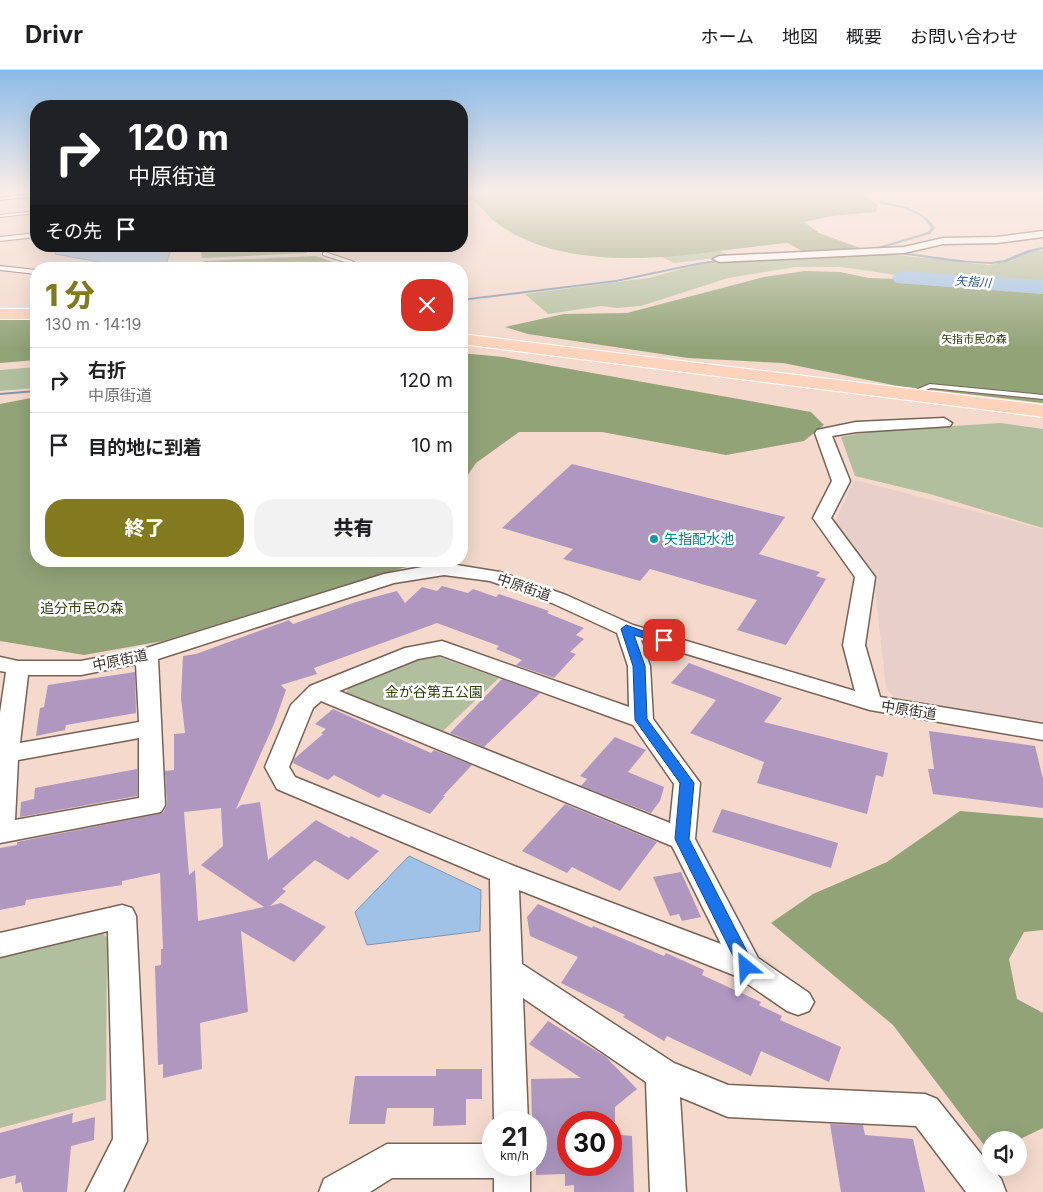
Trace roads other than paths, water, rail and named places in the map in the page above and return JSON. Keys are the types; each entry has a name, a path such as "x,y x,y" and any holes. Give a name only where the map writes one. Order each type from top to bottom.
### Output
{"main road":[{"path":"0,307 30,307"},
{"path":"0,314 30,314"},
{"path":"468,340 1043,411"},
{"path":"468,347 1043,417"}],"street":[{"path":"719,259 871,250 904,250 933,243"},
{"path":"870,704 854,645 865,578 822,518 842,481 823,433 856,427 944,424"},
{"name":"中原街道","path":"9,666 82,668 146,655 391,578 444,569 493,576 559,599 626,629 870,704 1043,732"},
{"path":"626,629 639,666 641,720"},
{"path":"746,967 682,839 687,783 641,720 442,648 414,653 318,692 303,705 277,767 286,783 504,873 746,967 798,1002"},
{"path":"9,666 0,833 152,805 151,728 146,655"},
{"path":"318,692 682,839"},
{"path":"3,755 151,728"},
{"path":"504,873 511,1111"},
{"path":"0,945 122,916 130,1141 104,1192"},
{"path":"506,970 662,1074 728,1101 925,1110 988,1192"},
{"path":"662,1074 668,1192"},
{"path":"337,1192 387,1162 482,1160"},
{"path":"512,1176 512,1192"}],"lane":[{"path":"325,254 350,262"},
{"path":"0,268 30,271"},
{"path":"910,394 930,386 1043,397"}],"water":[{"path":"55,252 170,252 167,262 99,262 55,254"},
{"path":"409,856 481,890 480,931 367,945 355,912"}],"waterway":[{"path":"869,251 894,243"},
{"path":"895,253 968,263 992,263 1005,261 1043,248"},
{"path":"468,299 616,281 725,260"},
{"name":"矢指川","path":"904,278 1043,287"},
{"path":"0,394 30,392"}],"place":[{"name":"矢指配水池","path":"654,539"}],"park label":[{"name":"矢指市民の森","path":"974,339"},
{"name":"追分市民の森","path":"82,608"},
{"name":"金が谷第五公園","path":"434,692"}]}
